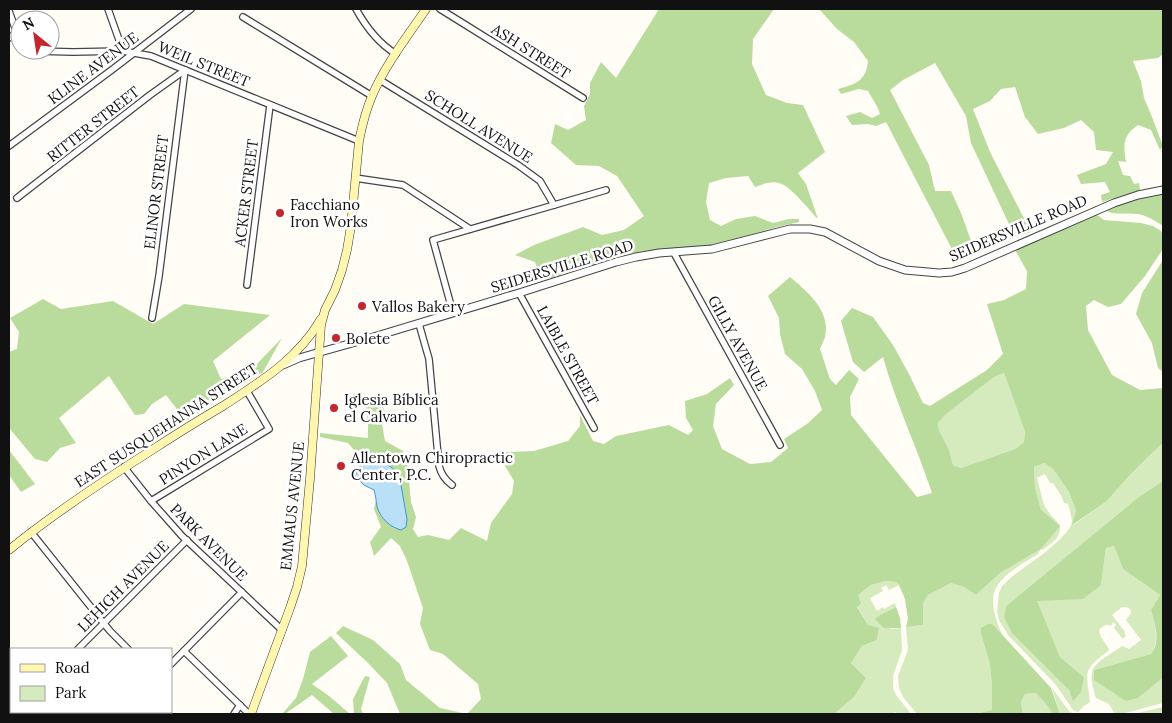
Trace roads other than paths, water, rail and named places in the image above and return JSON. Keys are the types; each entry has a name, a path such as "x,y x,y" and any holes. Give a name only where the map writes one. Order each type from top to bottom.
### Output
{"main road":[{"path":"325,310 335,290 348,250 359,141 366,112 380,80 426,9"},
{"name":"EMMAUS AVENUE","path":"250,714 297,587 304,549 321,325 325,310"},
{"name":"EAST SUSQUEHANNA STREET","path":"9,550 31,532 124,467 246,391 280,367 302,346 325,310"}],"street":[{"path":"108,9 123,51"},
{"name":"KLINE AVENUE","path":"9,146 191,9"},
{"path":"356,9 378,40 396,54"},
{"name":"ASH STREET","path":"440,9 583,98"},
{"path":"243,18 372,96"},
{"name":"WEIL STREET","path":"60,52 123,51 151,56 359,141"},
{"name":"RITTER STREET","path":"17,198 185,70"},
{"name":"ELINOR STREET","path":"152,318 185,70"},
{"name":"SCHOLL AVENUE","path":"380,80 518,165 540,181 554,205"},
{"name":"ACKER STREET","path":"247,285 270,105"},
{"path":"355,178 403,184 470,229"},
{"path":"452,313 433,240 606,190"},
{"name":"SEIDERSVILLE ROAD","path":"280,367 299,358 419,324 616,262 659,253 712,249 790,229 810,229 831,234 871,257 894,267 905,270 946,273 965,268 1114,203 1163,190"},
{"name":"GILLY AVENUE","path":"674,253 780,446"},
{"name":"LAIBLE STREET","path":"519,293 594,428"},
{"path":"419,324 429,359 439,466 446,480 452,485"},
{"name":"PINYON LANE","path":"151,501 269,428 246,391"},
{"name":"PARK AVENUE","path":"124,467 151,501 187,540 282,630"},
{"path":"31,532 104,624 127,648"},
{"name":"LEHIGH AVENUE","path":"79,648 187,540"},
{"path":"172,663 242,592"},
{"path":"184,651 250,714"},
{"path":"234,714 240,705"}],"water":[{"path":"367,458 384,463 399,474 407,519 406,527 401,530 393,527 383,519 377,507 374,490 364,485 355,476 363,461"}],"place":[{"name":"Facchiano Iron Works","path":"280,213"},
{"name":"Vallos Bakery","path":"362,306"},
{"name":"Bolete","path":"336,338"},
{"name":"Iglesia Bíblica el Calvario","path":"334,408"},
{"name":"Allentown Chiropractic Center, P.C.","path":"341,466"}]}
